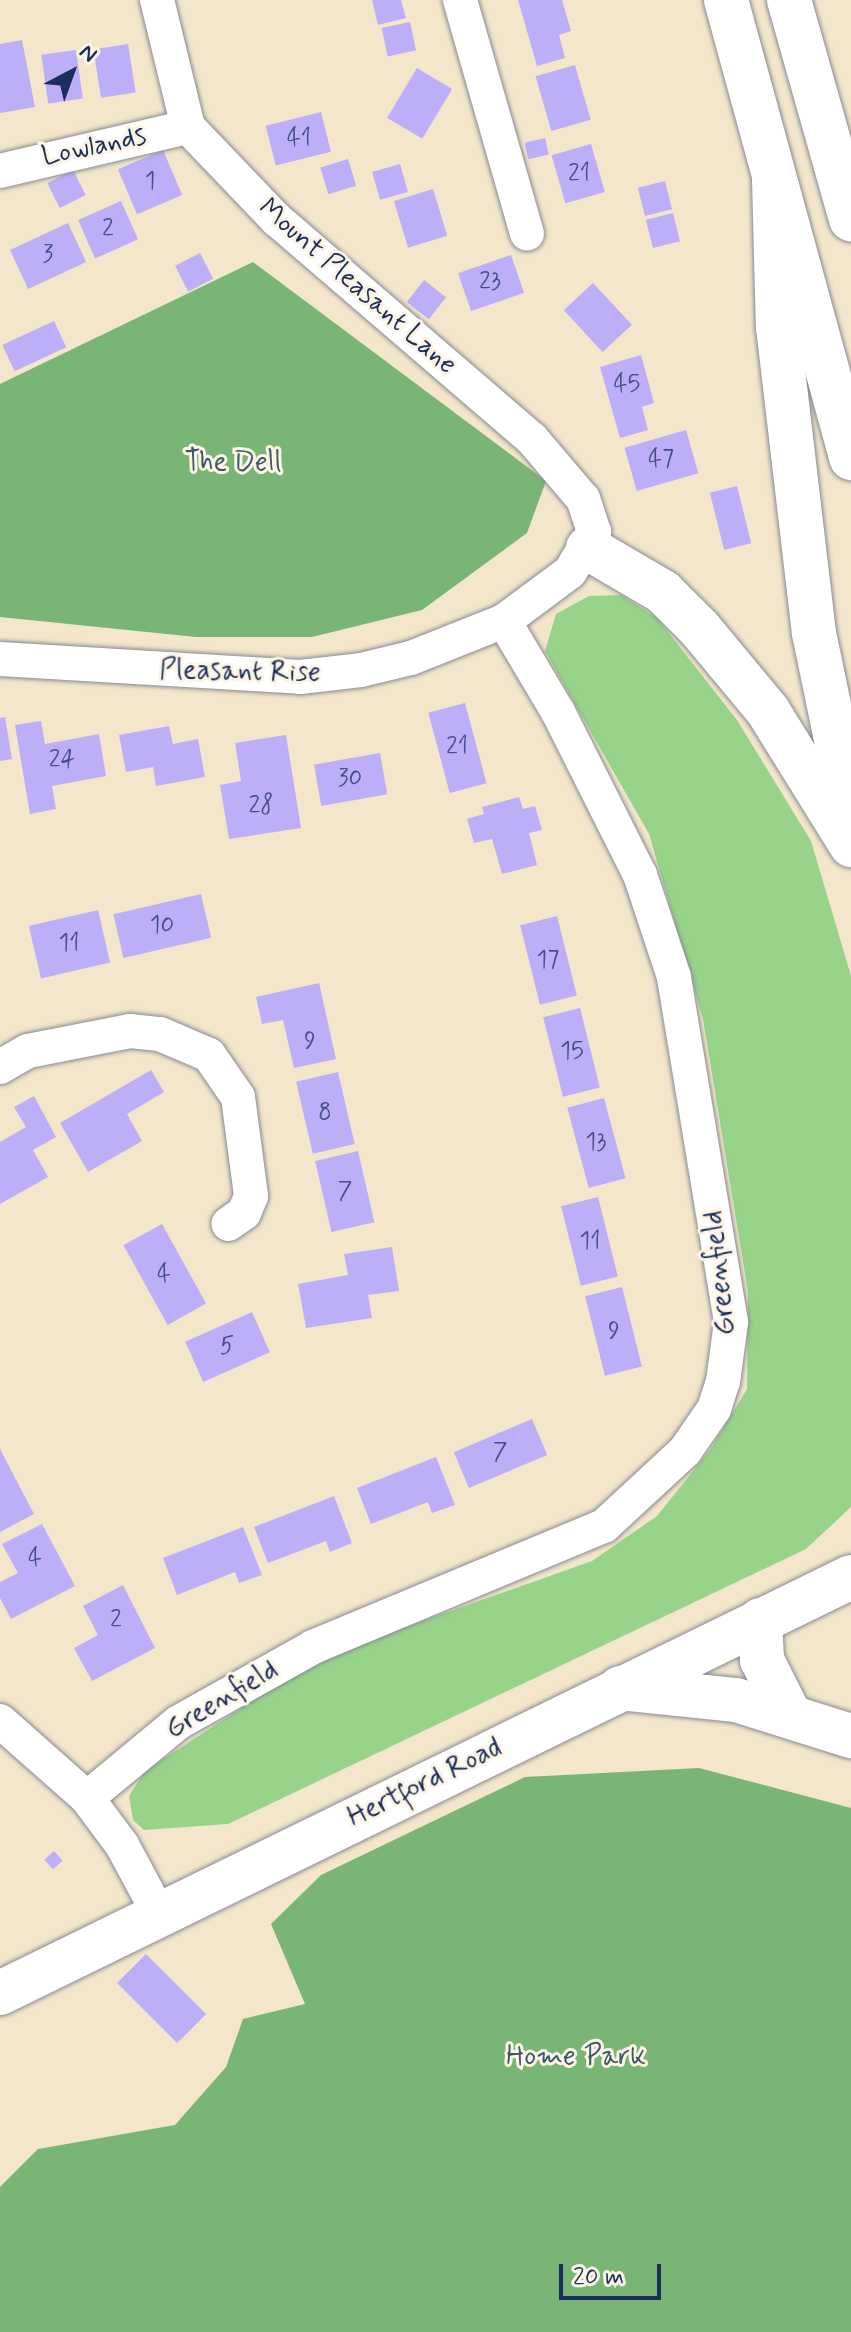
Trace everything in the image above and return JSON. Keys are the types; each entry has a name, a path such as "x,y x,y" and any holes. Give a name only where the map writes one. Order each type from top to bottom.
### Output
{"main road":[{"path":"726,0 851,458"},
{"path":"789,0 851,219"},
{"path":"774,179 778,327 814,633 851,811"},
{"path":"588,548 663,592 700,629 768,711 851,845"},
{"name":"Hertford Road","path":"0,1993 851,1577"},
{"path":"760,1620 762,1660 788,1712"},
{"path":"620,1688 736,1700 788,1712 851,1736"}],"street":[{"path":"157,0 188,127"},
{"path":"460,0 527,234"},
{"name":"Lowlands","path":"0,171 188,127"},
{"name":"Mount Pleasant Lane","path":"188,127 277,220 532,439 583,499 594,532 588,548"},
{"name":"Pleasant Rise","path":"0,659 300,677 411,658 504,621 570,572 588,548"},
{"name":"Greenfield","path":"87,1798 179,1722 299,1654 604,1526 685,1451 714,1409 723,1382 731,1322 674,977 640,875 558,712 504,621"},
{"path":"0,1067 28,1051 130,1031 160,1034 209,1055 238,1097 251,1196 244,1213 228,1224"},
{"path":"0,1721 87,1798 122,1845 159,1914"}],"green space":[{"name":"The Dell","path":"253,262 546,481 527,533 422,610 312,637 196,637 0,617 0,384"},
{"path":"621,595 657,618 737,720 811,841 851,976 851,1507 806,1549 228,1824 144,1830 133,1820 129,1796 145,1771 318,1658 592,1561 657,1516 710,1450 747,1389 748,1292 703,1019 649,834 545,651 556,614 589,596"},
{"name":"Home Park","path":"699,1768 851,1808 851,2332 0,2332 0,2187 38,2149 175,2125 226,2067 243,2019 305,2004 271,1924 321,1875 525,1777"}],"building":[{"path":"372,0 401,0 406,18 378,25"},
{"path":"518,0 562,0 571,31 559,35 565,58 537,66"},
{"path":"410,22 416,50 388,56 382,28"},
{"path":"22,40 35,107 0,113 0,44"},
{"path":"128,44 136,92 101,98 93,49"},
{"path":"76,50 83,99 48,103 41,55"},
{"path":"575,65 591,120 551,131 536,76"},
{"path":"417,68 452,89 422,139 387,118"},
{"path":"321,112 331,152 276,166 266,126"},
{"path":"545,138 549,155 528,159 525,143"},
{"path":"591,144 605,192 565,203 552,155"},
{"path":"163,150 182,195 137,214 118,169"},
{"path":"348,159 356,186 328,194 320,167"},
{"path":"400,164 408,192 380,200 372,172"},
{"path":"73,170 86,195 60,208 47,183"},
{"path":"665,181 672,209 645,216 638,188"},
{"path":"433,189 447,236 408,248 394,201"},
{"path":"121,201 138,239 95,258 78,220"},
{"path":"673,213 680,241 653,248 646,220"},
{"path":"68,223 86,262 28,289 10,250"},
{"path":"200,253 213,279 188,292 175,266"},
{"path":"511,255 524,293 471,311 458,273"},
{"path":"424,280 446,297 429,319 407,302"},
{"path":"593,283 632,325 603,352 564,310"},
{"path":"54,321 66,347 15,371 2,345"},
{"path":"641,355 654,403 642,407 648,430 620,438 600,367"},
{"path":"686,430 698,473 637,491 624,448"},
{"path":"737,486 751,543 724,550 710,493"},
{"path":"465,703 486,783 450,793 428,713"},
{"path":"5,717 12,759 0,761 0,718"},
{"path":"41,721 45,744 99,734 106,776 52,786 56,809 30,814 15,725"},
{"path":"169,726 173,744 198,739 205,777 156,786 153,767 126,772 119,735"},
{"path":"286,735 301,828 229,839 220,785 241,781 235,743"},
{"path":"380,753 387,794 321,806 314,765"},
{"path":"519,797 523,809 535,806 542,830 529,833 537,865 502,874 492,839 474,843 467,819 484,814 482,807"},
{"path":"201,894 211,938 123,958 113,914"},
{"path":"98,910 110,963 41,979 29,926"},
{"path":"557,916 577,996 540,1005 520,925"},
{"path":"319,983 336,1059 294,1068 283,1020 262,1024 256,997"},
{"path":"580,1008 600,1088 563,1097 543,1017"},
{"path":"151,1070 164,1092 127,1114 142,1141 88,1172 60,1123"},
{"path":"338,1072 355,1144 313,1154 296,1082"},
{"path":"34,1096 56,1137 33,1150 48,1177 0,1204 0,1142 26,1127 14,1107"},
{"path":"604,1098 625,1178 589,1188 567,1108"},
{"path":"358,1151 374,1222 332,1232 315,1161"},
{"path":"598,1197 618,1277 581,1286 561,1206"},
{"path":"162,1224 206,1304 168,1325 124,1245"},
{"path":"392,1247 399,1291 368,1295 372,1318 306,1328 298,1284 348,1275 344,1254"},
{"path":"622,1287 642,1367 605,1376 585,1296"},
{"path":"252,1312 270,1352 203,1382 185,1342"},
{"path":"532,1419 547,1455 469,1488 454,1452"},
{"path":"0,1449 34,1514 0,1532"},
{"path":"436,1457 455,1505 432,1513 428,1502 371,1524 357,1488"},
{"path":"334,1496 352,1543 330,1552 326,1541 268,1563 254,1527"},
{"path":"42,1524 75,1586 11,1619 0,1598 0,1582 18,1573 2,1544"},
{"path":"243,1527 262,1575 239,1583 235,1572 177,1595 163,1558"},
{"path":"123,1585 155,1648 92,1681 74,1648 98,1635 83,1606"},
{"path":"54,1851 63,1861 53,1869 44,1860"},
{"path":"146,1954 206,2014 177,2043 117,1983"}]}
